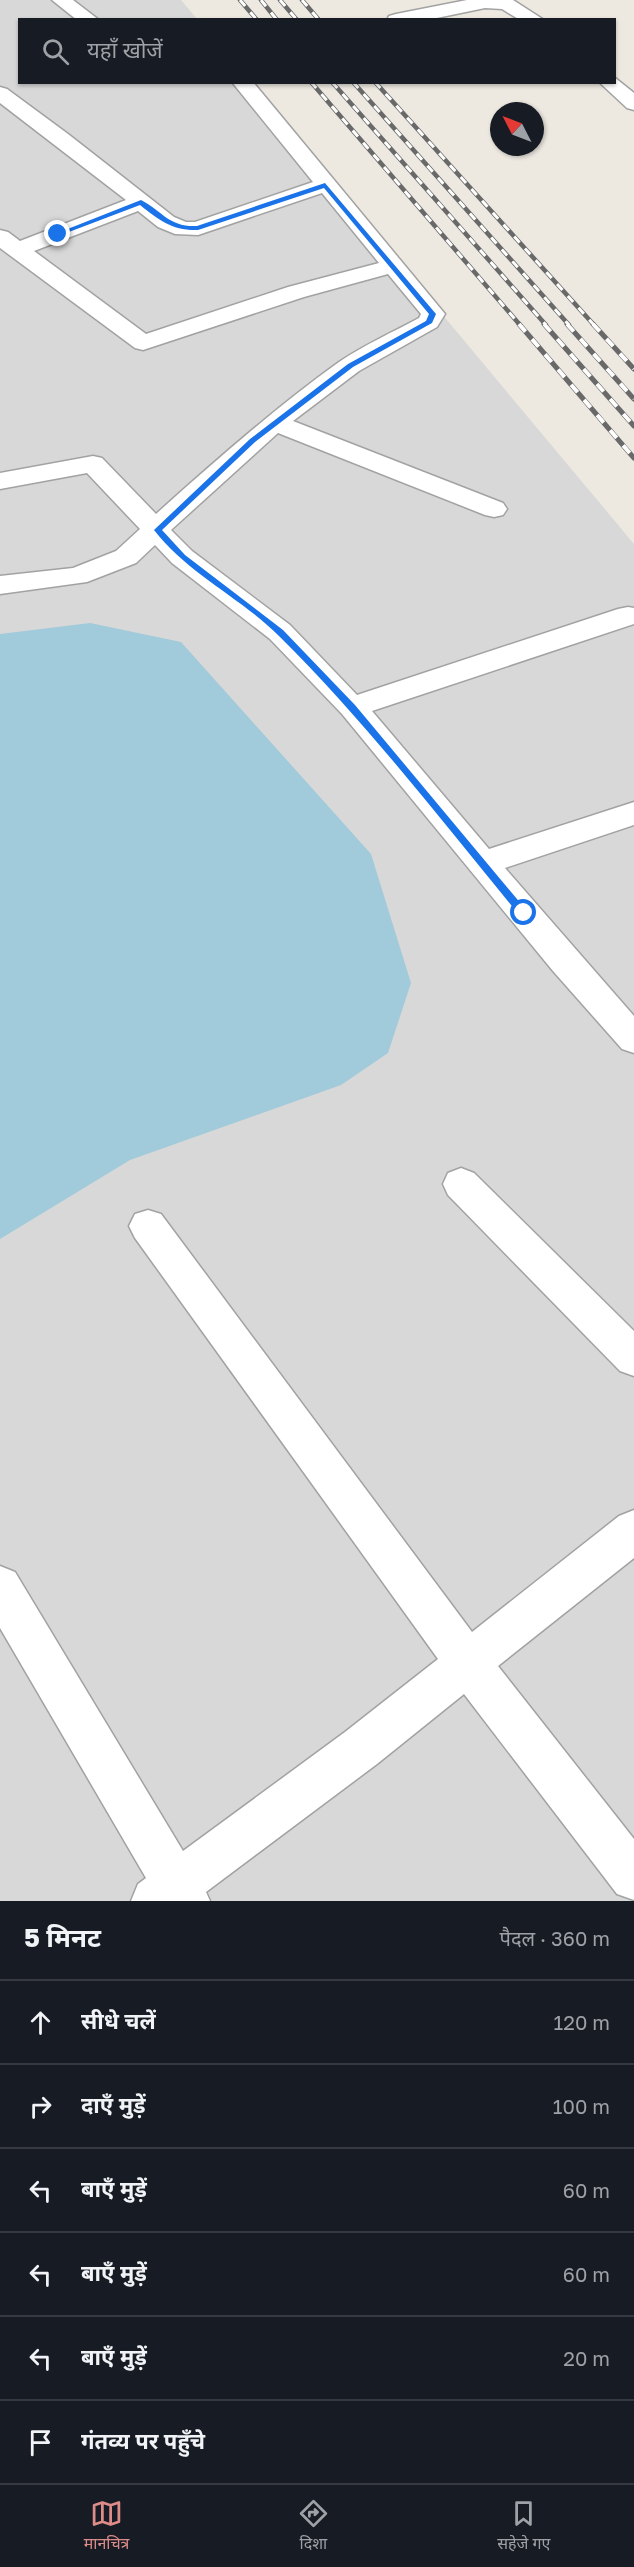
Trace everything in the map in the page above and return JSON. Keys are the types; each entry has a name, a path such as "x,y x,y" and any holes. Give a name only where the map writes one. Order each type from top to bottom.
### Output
{"street":[{"path":"60,0 87,18"},
{"path":"406,18 485,2 506,2 532,18"},
{"path":"0,585 77,576 126,557 158,530 252,441 350,366 429,322 433,314 244,84"},
{"path":"611,84 634,104"},
{"path":"0,93 166,222 183,229 198,228 325,185"},
{"path":"8,244 141,202"},
{"path":"8,244 143,343 296,292 393,266"},
{"path":"275,423 494,509"},
{"path":"0,481 93,464 182,557 280,632 352,707 565,962 634,1039"},
{"path":"352,707 628,616"},
{"path":"482,864 634,813"},
{"path":"461,1184 634,1358"},
{"path":"148,1226 469,1664 634,1877"},
{"path":"0,1587 172,1896 469,1664 634,1531"}],"shaded area":[{"path":"0,0 181,0 196,18 18,18 18,84 250,84 634,544 634,1901 0,1901"}],"water":[{"path":"90,623 181,642 371,854 411,983 388,1053 341,1085 130,1160 0,1239 0,634"}],"railway":[{"path":"240,0 255,18"},
{"path":"261,0 275,18"},
{"path":"280,0 295,18"},
{"path":"302,0 317,18"},
{"path":"313,84 520,325"},
{"path":"334,84 546,325"},
{"path":"355,84 569,325"},
{"path":"377,84 594,325"},
{"path":"519,324 634,458"},
{"path":"544,324 634,426"},
{"path":"567,324 634,399"},
{"path":"593,324 634,369"}],"route":[{"path":"58,234 141,202 166,222 183,229 198,228 325,185 433,314 429,322 350,366 252,441 158,530 182,557 280,632 352,707 524,913"}]}
